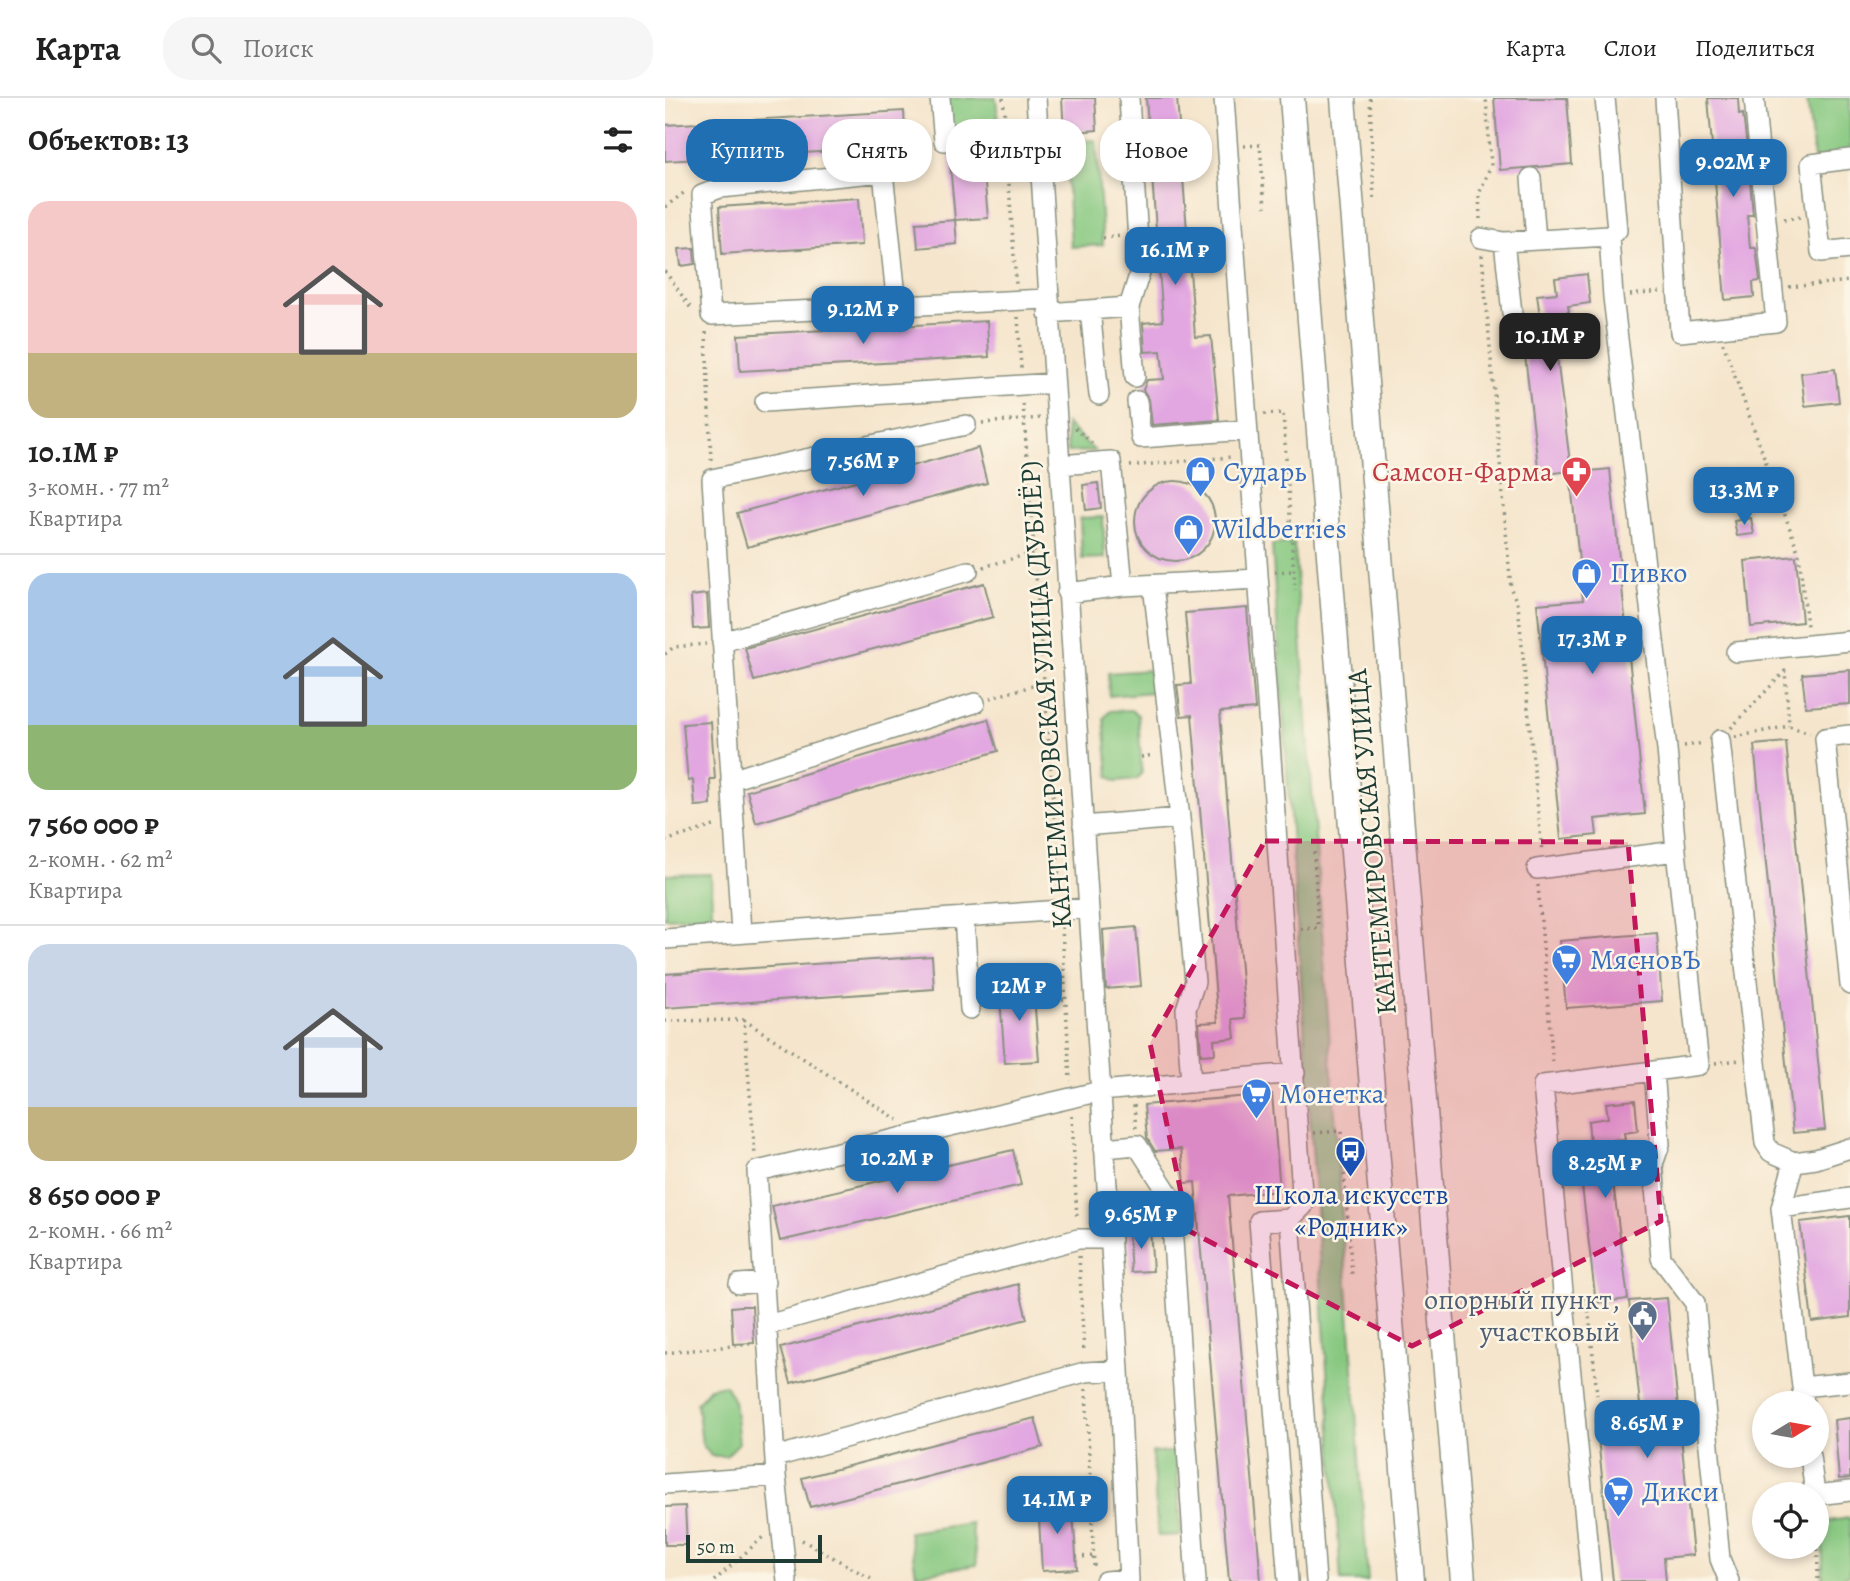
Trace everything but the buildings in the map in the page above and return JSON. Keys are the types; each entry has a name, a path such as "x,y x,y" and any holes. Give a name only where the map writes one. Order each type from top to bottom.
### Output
{"main road":[{"name":"КАНТЕМИРОВСКАЯ УЛИЦА","path":"1292,98 1412,1581"},
{"name":"КАНТЕМИРОВСКАЯ УЛИЦА","path":"1343,98 1463,1581"}],"street":[{"path":"940,98 946,141"},
{"name":"КАНТЕМИРОВСКАЯ УЛИЦА (ДУБЛЁР)","path":"1036,98 1111,1238 1129,1580"},
{"path":"1129,98 1140,272 1129,307 1135,377"},
{"path":"1224,98 1303,1206 1290,1219 1259,1221 1288,1581"},
{"path":"1481,238 1504,242 1609,236 1618,230 1605,98"},
{"path":"1665,98 1680,332 1776,322 1754,98"},
{"path":"1850,159 1811,164 1821,252 1850,248"},
{"path":"897,306 883,172 720,188 702,195 711,315 1017,301 1090,310 1129,307"},
{"path":"1531,178 1536,240"},
{"path":"1591,1581 1543,1085 1699,1065 1667,749 1613,296 1609,236"},
{"path":"1504,242 1512,313"},
{"path":"1090,310 1099,395"},
{"path":"765,402 1053,383"},
{"path":"1137,401 1141,439 1246,430"},
{"path":"741,932 712,480 966,425"},
{"path":"1059,465 1107,465 1123,586"},
{"path":"722,642 968,571"},
{"path":"1067,593 1123,586 1258,579"},
{"path":"1153,585 1180,818 1195,982 1186,1009 1191,1083"},
{"path":"1735,652 1850,641"},
{"path":"731,780 975,703"},
{"path":"1850,735 1825,738 1850,985"},
{"path":"1720,740 1765,1143 1771,1152 1794,1162 1816,1159 1850,1148"},
{"path":"1083,826 1180,818"},
{"path":"1540,869 1676,851"},
{"path":"665,939 1088,908"},
{"path":"964,917 970,1009"},
{"path":"1654,1071 1660,1144 1653,1164 1661,1258 1695,1303 1720,1559 1729,1581"},
{"path":"787,1581 775,1467 757,1171 1101,1091 1295,1073"},
{"path":"1104,1149 1137,1145 1170,1196 1196,1581"},
{"path":"1794,1162 1781,1208 1803,1391"},
{"path":"1781,1208 1850,1198"},
{"path":"1290,1219 1316,1581"},
{"path":"768,1334 1078,1239 1111,1238"},
{"path":"739,1284 765,1282"},
{"path":"665,1484 775,1467 1085,1372 1119,1370"},
{"path":"1817,1391 1850,1382"},
{"path":"1829,1493 1850,1491"},
{"path":"1099,1575 1129,1580"}],"path":[{"path":"1003,98 1005,119"},
{"path":"1370,98 1374,199"},
{"path":"1486,98 1491,165 1479,194 1481,238 1511,589 1518,605 1540,869 1554,1084"},
{"path":"1260,145 1265,207"},
{"path":"1009,182 1022,385 1047,682 1095,1556 1099,1575"},
{"path":"1766,222 1817,215"},
{"path":"665,271 693,312"},
{"path":"1807,285 1850,281"},
{"path":"1613,296 1676,290"},
{"path":"700,323 707,334 712,480"},
{"path":"1717,328 1799,554 1809,646"},
{"path":"1283,413 1295,590"},
{"path":"966,425 1025,419"},
{"path":"1072,425 1102,452 1107,465 1240,456"},
{"path":"968,571 1036,552"},
{"path":"665,654 674,647 722,642"},
{"path":"1720,740 1784,671 1790,726"},
{"path":"975,703 1047,682"},
{"path":"1667,749 1790,726 1825,738"},
{"path":"665,841 734,820"},
{"path":"1314,852 1318,928"},
{"path":"1034,1002 1066,999"},
{"path":"744,1020 757,1171"},
{"path":"665,1021 744,1020 918,1133"},
{"path":"1699,1065 1756,1058"},
{"path":"1298,1134 1341,1131 1352,1276"},
{"path":"665,1353 768,1334"},
{"path":"714,1581 781,1526 875,1581"},
{"path":"1076,1557 1095,1556"},
{"path":"1818,1559 1818,1581"}],"highlighted area":[{"path":"1265,841 1628,842 1661,1221 1412,1346 1189,1231 1150,1043"}],"green space":[{"path":"946,98 996,98 998,119 948,119"},
{"path":"1807,98 1850,98 1850,151 1814,159"},
{"path":"1096,140 1103,245 1071,247 1067,182 1086,182 1086,141"},
{"path":"1066,424 1095,451 1068,452"},
{"path":"1103,517 1105,558 1082,559 1080,518"},
{"path":"1294,542 1368,1581 1341,1581 1272,545"},
{"path":"1149,670 1151,692 1109,696 1108,673"},
{"path":"1131,710 1138,715 1142,773 1137,779 1116,781 1109,776 1104,718 1110,711"},
{"path":"711,874 712,916 665,918 665,875"},
{"path":"725,1385 734,1401 739,1443 726,1456 711,1456 702,1444 697,1403 710,1388"},
{"path":"1152,1452 1176,1452 1181,1535 1158,1536"},
{"path":"1850,1518 1850,1574 1839,1581 1823,1581 1823,1559 1829,1559 1829,1521"},
{"path":"971,1523 977,1565 916,1574 909,1532"}],"place":[{"name":"Сударь","path":"1200,499"},
{"name":"Самсон-Фарма","path":"1576,499"},
{"name":"Wildberries","path":"1189,556"},
{"name":"Пивко","path":"1587,600"},
{"name":"МясновЪ","path":"1567,987"},
{"name":"Монетка","path":"1256,1121"},
{"name":"Школа искусств «Родник»","path":"1351,1178"},
{"name":"опорный пункт, участковый","path":"1643,1343"},
{"name":"Дикси","path":"1619,1519"}]}
